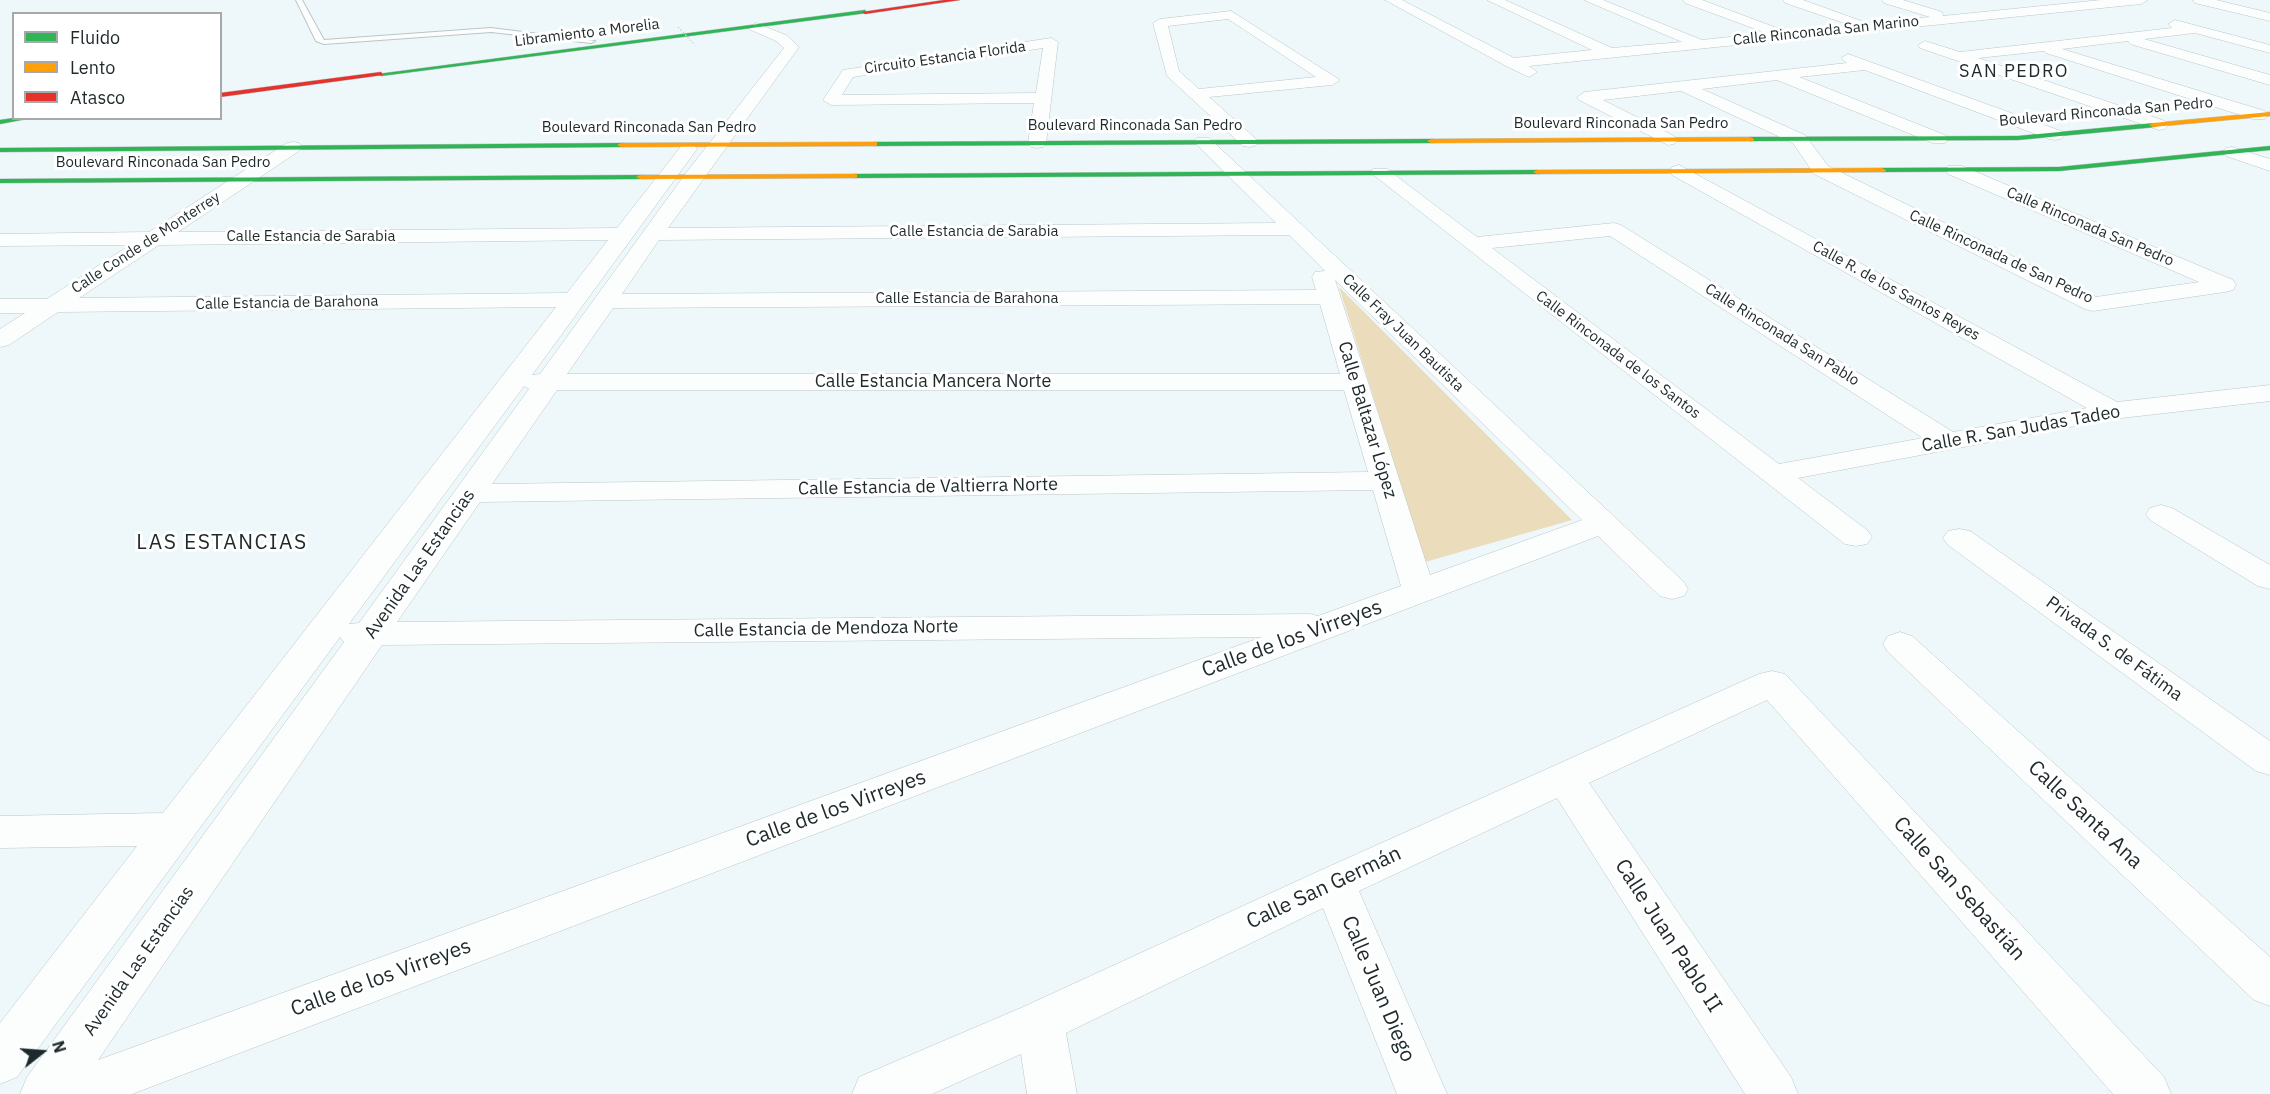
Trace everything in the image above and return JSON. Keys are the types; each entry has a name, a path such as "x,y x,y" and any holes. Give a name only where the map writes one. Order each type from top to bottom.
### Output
{"main road":[{"name":"Libramiento a Morelia","path":"222,88 910,0"},
{"name":"Libramiento a Morelia","path":"222,95 776,37 962,1"},
{"path":"776,37 792,38 803,33 910,15 962,1"},
{"name":"Boulevard Rinconada San Pedro","path":"0,150 29,148 2018,138 2265,115"},
{"path":"2208,120 2270,141"},
{"path":"1302,142 1342,173"},
{"name":"Boulevard Rinconada San Pedro","path":"0,180 2059,169 2270,148"}],"street":[{"path":"1392,0 1538,77"},
{"path":"1494,0 1610,53"},
{"path":"1591,0 1700,44"},
{"path":"1690,0 1818,47"},
{"path":"1791,0 1870,27"},
{"path":"1889,0 1950,19"},
{"path":"1991,0 2029,11"},
{"name":"Calle Rinconada San Marino","path":"1511,63 2029,11 2095,2 2141,0"},
{"path":"2200,0 2270,17"},
{"path":"2095,2 2143,15"},
{"path":"1195,94 1332,80 1231,15 1160,23 1172,73 1195,94 1249,142"},
{"path":"2173,23 2270,49"},
{"path":"1956,56 2197,29"},
{"name":"Avenida Las Estancias","path":"0,1061 573,300 638,234 705,145 792,47 776,37"},
{"path":"2122,38 2270,80"},
{"name":"Circuito Estancia Florida","path":"1037,143 1051,42 848,73 831,100 1043,98"},
{"path":"1925,45 2159,125"},
{"path":"2041,46 2265,115"},
{"path":"1840,55 2055,135"},
{"path":"1668,140 1585,97 1867,65"},
{"path":"1778,75 1939,139"},
{"path":"1683,86 1799,139 1821,170"},
{"name":"Calle Fray Juan Bautista","path":"1203,142 1672,589"},
{"name":"Calle Conde de Monterrey","path":"0,340 293,147"},
{"path":"2232,152 2270,165"},
{"name":"Calle Rinconada de San Pedro","path":"1821,170 2093,304 2225,285"},
{"name":"Calle Rinconada San Pedro","path":"1955,170 2225,285"},
{"name":"Calle R. de los Santos Reyes","path":"1678,171 2113,411"},
{"name":"Calle Rinconada de los Santos","path":"1380,173 1856,537"},
{"name":"Calle Estancia de Sarabia","path":"0,240 1294,229"},
{"name":"Calle Rinconada San Pablo","path":"1473,244 1614,229 1949,441"},
{"name":"Avenida Las Estancias","path":"45,1094 605,301 638,234"},
{"name":"Calle Baltazar López","path":"1314,248 1419,592"},
{"name":"Calle Estancia de Barahona","path":"605,301 1329,297"},
{"name":"Calle Estancia de Barahona","path":"0,306 573,300"},
{"name":"Calle Estancia Mancera Norte","path":"511,382 1355,382"},
{"name":"Calle R. San Judas Tadeo","path":"1773,474 2113,411 2270,393"},
{"name":"Calle Estancia de Valtierra Norte","path":"470,493 1385,481"},
{"path":"2161,514 2270,579"},
{"name":"Calle de los Virreyes","path":"69,1094 1603,523"},
{"name":"Privada S. de Fátima","path":"1959,538 2270,761"},
{"name":"Calle Estancia de Mendoza Norte","path":"321,634 1332,624"},
{"name":"Calle Santa Ana","path":"1900,644 2270,986"},
{"name":"Calle San Germán","path":"877,1094 1040,1022 1334,883 1772,683"},
{"name":"Calle San Sebastián","path":"1772,683 2146,1094"},
{"name":"Calle Juan Pablo II","path":"1564,778 1773,1094"},
{"path":"0,832 174,829"},
{"name":"Calle Juan Diego","path":"1334,883 1422,1094"},
{"path":"1040,1022 1052,1094"}],"lane":[{"path":"299,0 320,41 324,42 491,30 591,42"}],"path":[{"path":"678,27 695,45"}],"shaded area":[{"path":"1339,287 1572,520 1425,562"}],"traffic: fast":[{"path":"381,74 865,12"},
{"path":"0,122 14,120"},
{"path":"1750,139 2018,138 2153,125"},
{"path":"874,144 1431,141"},
{"path":"0,150 621,145"},
{"path":"1882,170 2059,169 2270,148"},
{"path":"854,176 1537,172"},
{"path":"0,181 640,177"}],"traffic: slow":[{"path":"2153,125 2270,114"},
{"path":"1431,141 1750,139"},
{"path":"621,145 874,144"},
{"path":"1537,172 1882,170"},
{"path":"640,177 854,176"}],"traffic: jam":[{"path":"865,12 957,0"},
{"path":"222,95 381,74"}],"district":[{"name":"SAN PEDRO","path":"2014,72"},
{"name":"LAS ESTANCIAS","path":"222,543"}]}
